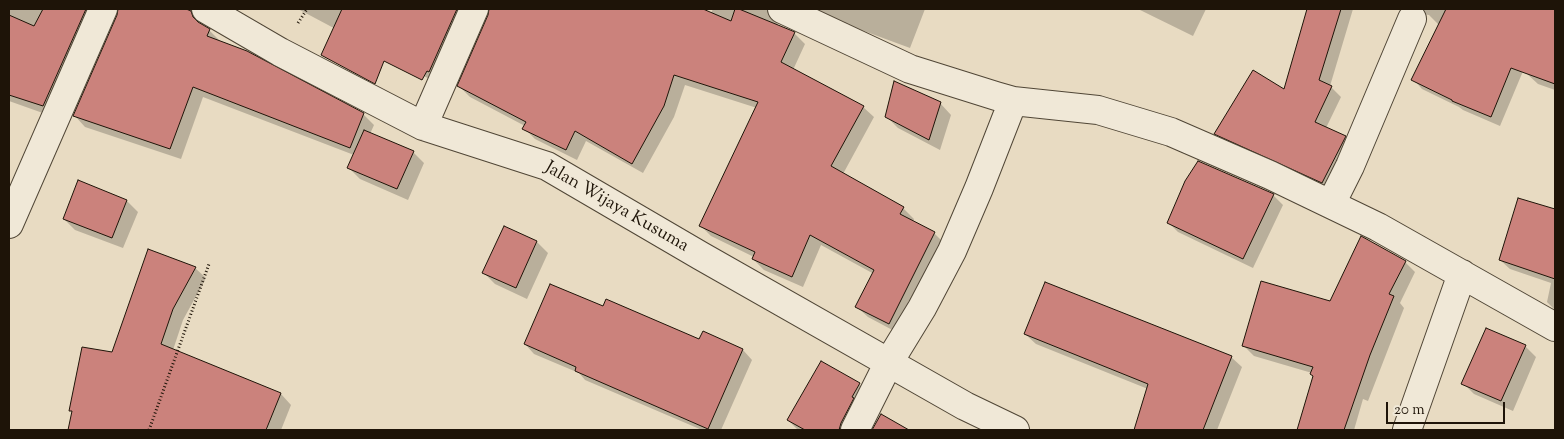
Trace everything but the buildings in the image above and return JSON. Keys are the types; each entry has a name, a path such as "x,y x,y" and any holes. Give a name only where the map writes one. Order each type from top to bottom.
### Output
{"street":[{"path":"9,224 103,9"},
{"name":"Jalan Wijaya Kusuma","path":"206,9 280,52 423,126 547,166 965,406 1015,430"},
{"path":"423,126 474,9"},
{"path":"782,9 910,69 1013,101 1098,110 1170,132 1270,175 1378,227 1555,327"},
{"path":"1331,204 1350,166 1412,19"},
{"path":"855,430 888,362 922,308 952,251 1013,101"},
{"path":"1407,430 1462,274"}],"path":[{"path":"149,430 208,264"}]}
